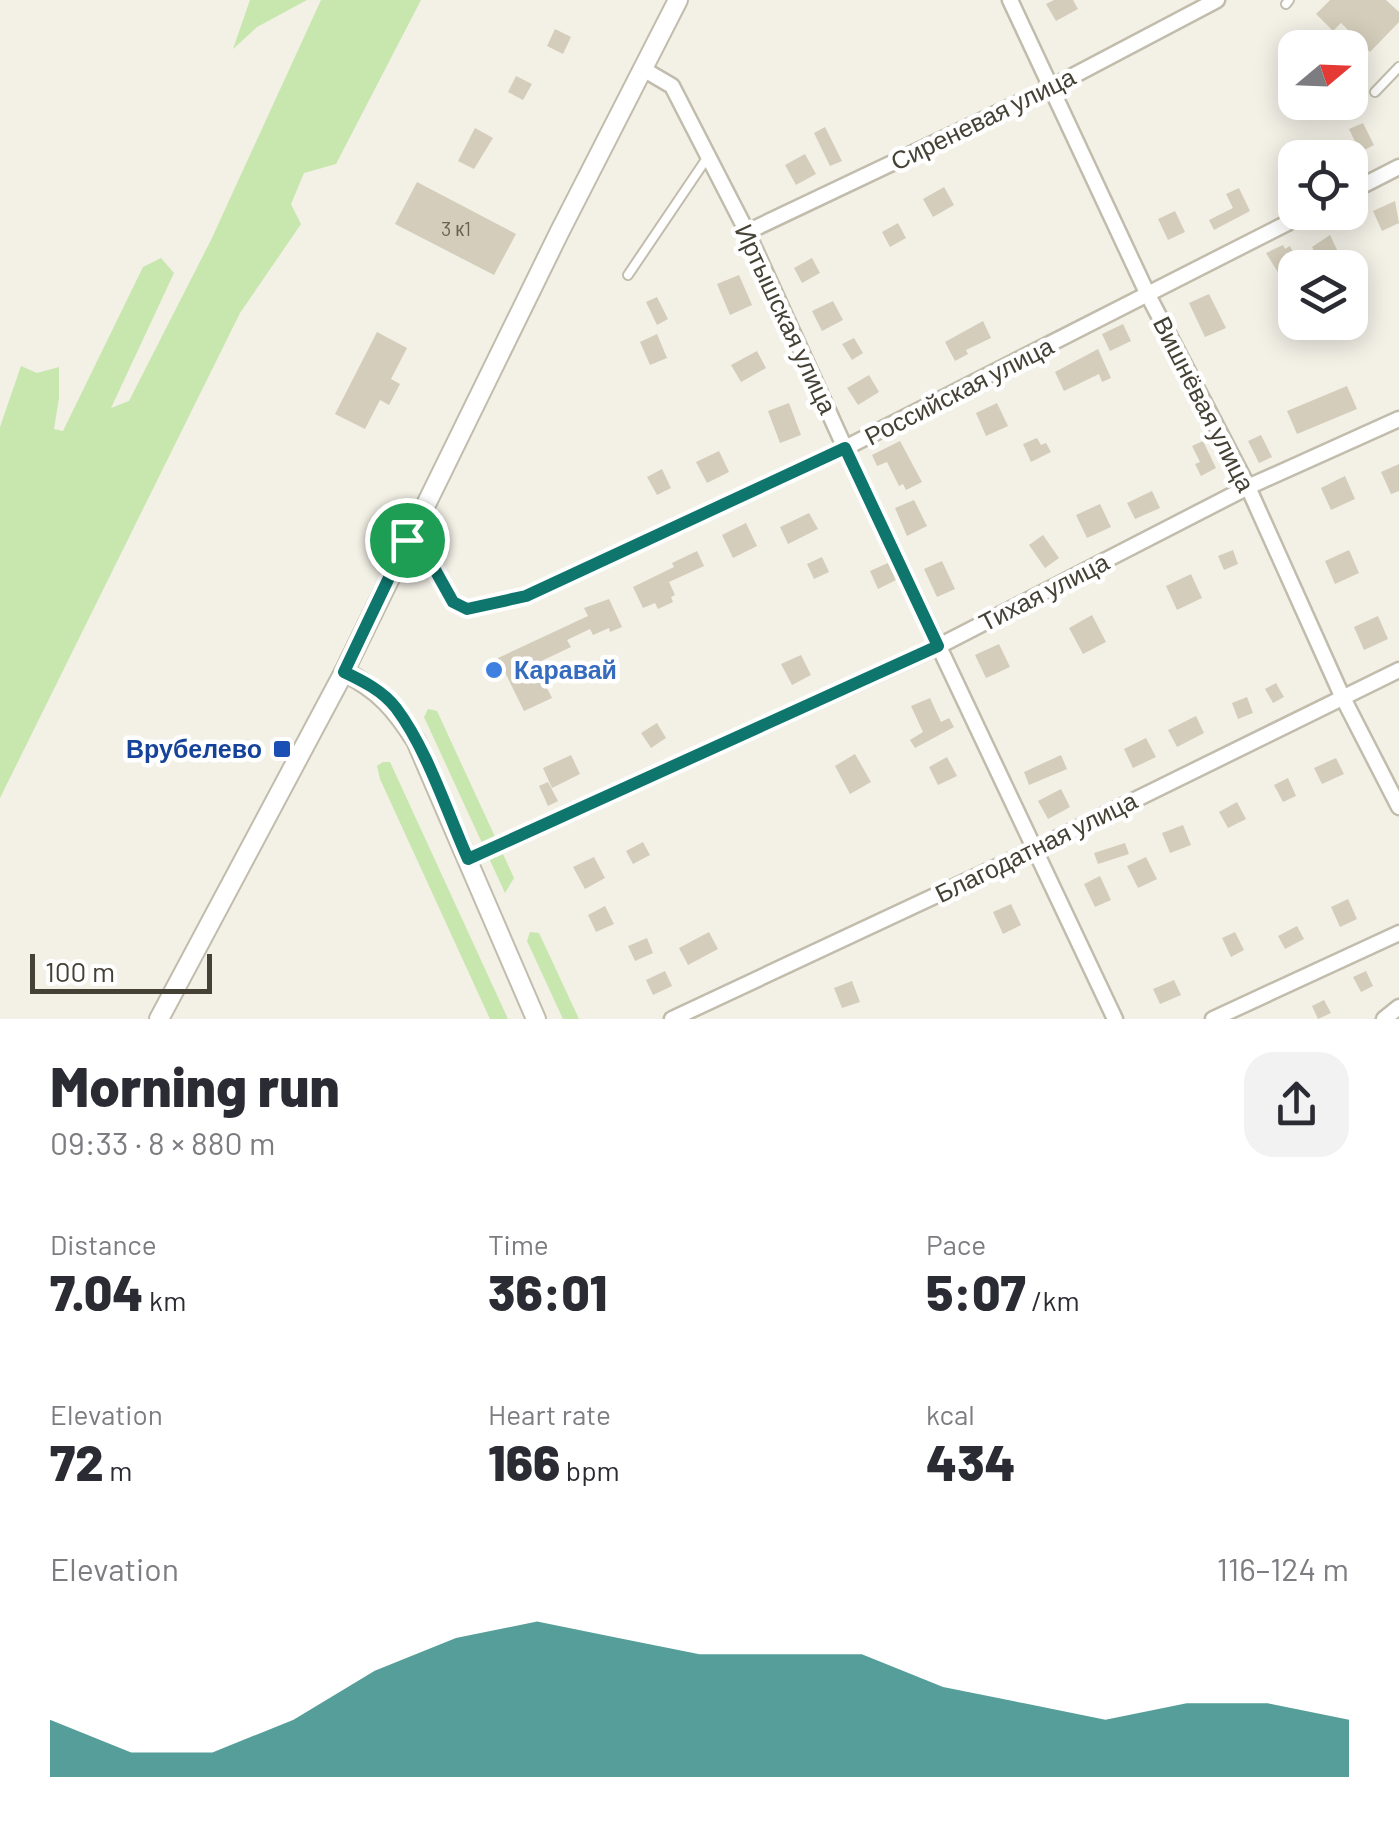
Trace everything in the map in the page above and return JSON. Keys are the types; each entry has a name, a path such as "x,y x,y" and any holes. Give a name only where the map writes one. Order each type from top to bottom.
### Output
{"street":[{"path":"160,1019 344,672 678,0"},
{"name":"Вишнёвая улица","path":"1010,0 1148,295 1248,487 1342,696 1399,807"},
{"name":"Сиреневая улица","path":"747,232 1050,88 1216,0"},
{"name":"Иртышская улица","path":"643,68 672,86 747,232 1115,1019"},
{"path":"1368,183 1399,167"},
{"name":"Российская улица","path":"407,540 434,568 453,602 467,609 526,596 845,448 1278,228"},
{"name":"Тихая улица","path":"468,859 938,646 1248,487 1399,420"},
{"name":"Благодатная улица","path":"672,1019 1034,849 1399,670"},
{"path":"344,672 366,682 396,708 416,742 536,1019"},
{"path":"1213,1019 1399,933"},
{"path":"1384,1019 1399,1007"}],"lane":[{"path":"1376,92 1399,66"},
{"path":"628,275 706,158"}],"green space":[{"path":"250,0 307,0 257,27 233,49"},
{"path":"321,0 421,0 336,164 304,173 291,204 301,224 240,313 0,798 0,427 21,366 37,373 59,367 54,429 63,431 143,267 161,258 174,273 111,408 129,401 211,240"},
{"path":"428,709 437,711 514,878 505,893 424,717"},
{"path":"390,762 508,1019 490,1019 380,779 377,766"},
{"path":"530,932 539,933 579,1019 563,1019 527,941"}],"building":[{"path":"1073,0 1078,9 1056,21 1046,4"},
{"path":"1330,0 1386,0 1399,12 1399,22 1370,52 1368,30 1348,30 1341,23 1332,30 1316,14"},
{"path":"555,29 571,37 563,54 547,46"},
{"path":"516,76 532,84 523,100 508,92"},
{"path":"1363,123 1374,145 1368,148 1368,140 1354,140 1349,129"},
{"path":"825,127 842,161 830,166 814,133"},
{"path":"475,128 493,138 474,169 458,161"},
{"path":"805,154 816,174 796,185 785,165"},
{"path":"417,182 516,234 494,275 395,224"},
{"path":"944,187 954,205 933,217 923,199"},
{"path":"1239,188 1250,211 1214,230 1209,220 1233,208 1226,194"},
{"path":"1395,201 1399,223 1382,231 1373,211"},
{"path":"1175,211 1185,232 1168,240 1158,219"},
{"path":"898,223 906,238 890,247 882,232"},
{"path":"1330,235 1337,250 1314,250 1312,247"},
{"path":"1283,245 1292,250 1278,250 1278,272 1266,253"},
{"path":"812,258 820,273 802,283 794,268"},
{"path":"739,275 752,305 730,315 717,284"},
{"path":"1209,294 1226,328 1205,337 1189,303"},
{"path":"657,297 668,319 657,325 646,302"},
{"path":"833,301 843,320 822,331 812,311"},
{"path":"983,321 991,338 966,350 968,354 955,361 945,342"},
{"path":"1123,324 1131,341 1110,351 1102,334"},
{"path":"377,332 407,348 391,379 400,384 389,405 380,400 365,429 335,414"},
{"path":"657,334 667,358 650,365 640,342"},
{"path":"854,338 863,353 852,360 842,344"},
{"path":"1098,349 1111,378 1102,382 1099,374 1064,391 1055,372"},
{"path":"757,351 766,368 741,382 731,365"},
{"path":"869,375 879,392 858,405 847,388"},
{"path":"1347,386 1357,409 1297,434 1287,411"},
{"path":"789,403 801,435 780,443 768,411"},
{"path":"997,403 1008,426 986,436 976,413"},
{"path":"1261,435 1272,457 1259,463 1248,441"},
{"path":"1037,438 1051,452 1031,462 1023,444"},
{"path":"900,441 922,482 906,490 903,484 899,486 887,462 877,466 872,455"},
{"path":"1203,441 1216,468 1201,476 1195,464 1200,462 1192,446"},
{"path":"719,451 729,472 707,483 696,462"},
{"path":"1399,464 1399,491 1391,494 1381,472"},
{"path":"662,469 671,488 657,495 647,477"},
{"path":"1345,476 1355,499 1331,510 1321,488"},
{"path":"1152,491 1160,508 1135,519 1127,503"},
{"path":"914,500 927,526 907,536 895,508"},
{"path":"1100,504 1111,527 1087,538 1076,515"},
{"path":"809,513 818,529 788,544 780,527"},
{"path":"746,523 757,546 733,558 722,535"},
{"path":"1043,535 1059,558 1045,568 1029,545"},
{"path":"1233,550 1238,564 1224,570 1218,556"},
{"path":"1349,550 1359,573 1335,584 1325,561"},
{"path":"697,551 704,566 669,582 675,595 671,597 673,602 658,609 655,603 643,608 633,587"},
{"path":"822,557 829,572 814,579 807,564"},
{"path":"942,561 955,589 937,597 924,569"},
{"path":"888,563 896,580 878,589 870,571"},
{"path":"1191,574 1202,598 1177,610 1166,586"},
{"path":"609,599 622,627 593,635 590,629 567,640 571,647 535,664 552,698 524,711 498,658 588,616 584,608"},
{"path":"1092,615 1106,642 1083,654 1069,628"},
{"path":"1378,616 1388,639 1364,650 1354,627"},
{"path":"999,644 1010,667 986,678 975,655"},
{"path":"801,655 811,675 792,685 781,664"},
{"path":"1276,683 1284,697 1273,703 1265,689"},
{"path":"1247,697 1253,713 1238,719 1232,703"},
{"path":"930,698 941,722 949,718 954,727 915,748 910,740 923,732 911,706"},
{"path":"1196,716 1204,733 1177,747 1168,730"},
{"path":"657,723 666,738 651,748 641,733"},
{"path":"1146,738 1156,757 1133,768 1124,749"},
{"path":"855,754 871,782 850,794 835,766"},
{"path":"571,755 580,774 552,788 543,768"},
{"path":"1061,755 1067,769 1029,785 1024,772"},
{"path":"947,757 957,776 938,785 929,767"},
{"path":"1336,758 1344,774 1322,784 1314,768"},
{"path":"1288,778 1296,796 1283,802 1274,785"},
{"path":"548,782 558,801 548,806 539,786"},
{"path":"1061,789 1070,807 1048,819 1038,801"},
{"path":"1237,802 1246,819 1228,828 1219,812"},
{"path":"1183,825 1191,845 1170,853 1162,833"},
{"path":"643,842 650,855 633,864 626,851"},
{"path":"1125,843 1129,854 1098,864 1094,853"},
{"path":"594,857 605,878 585,889 573,867"},
{"path":"1146,857 1157,879 1138,888 1127,866"},
{"path":"1100,876 1111,900 1095,907 1084,884"},
{"path":"1348,899 1357,919 1340,927 1331,907"},
{"path":"1011,904 1021,925 1003,934 993,912"},
{"path":"605,906 614,924 596,932 588,915"},
{"path":"1297,926 1304,939 1285,949 1278,936"},
{"path":"709,932 718,949 688,965 679,948"},
{"path":"1235,932 1244,950 1231,957 1222,938"},
{"path":"647,938 653,953 635,961 628,946"},
{"path":"665,971 672,986 653,995 646,980"},
{"path":"1366,971 1373,986 1361,992 1353,977"},
{"path":"1174,980 1181,995 1160,1004 1153,989"},
{"path":"852,981 860,1002 842,1008 834,988"},
{"path":"1324,1000 1331,1013 1318,1019 1312,1006"}],"place":[{"name":"Каравай","path":"494,670"},
{"name":"Врубелево","path":"282,749"}],"route":[{"path":"845,448 938,646 468,859 416,742 396,708 366,682 344,672 407,540 434,568 453,602 467,609 526,596 845,448"}]}
